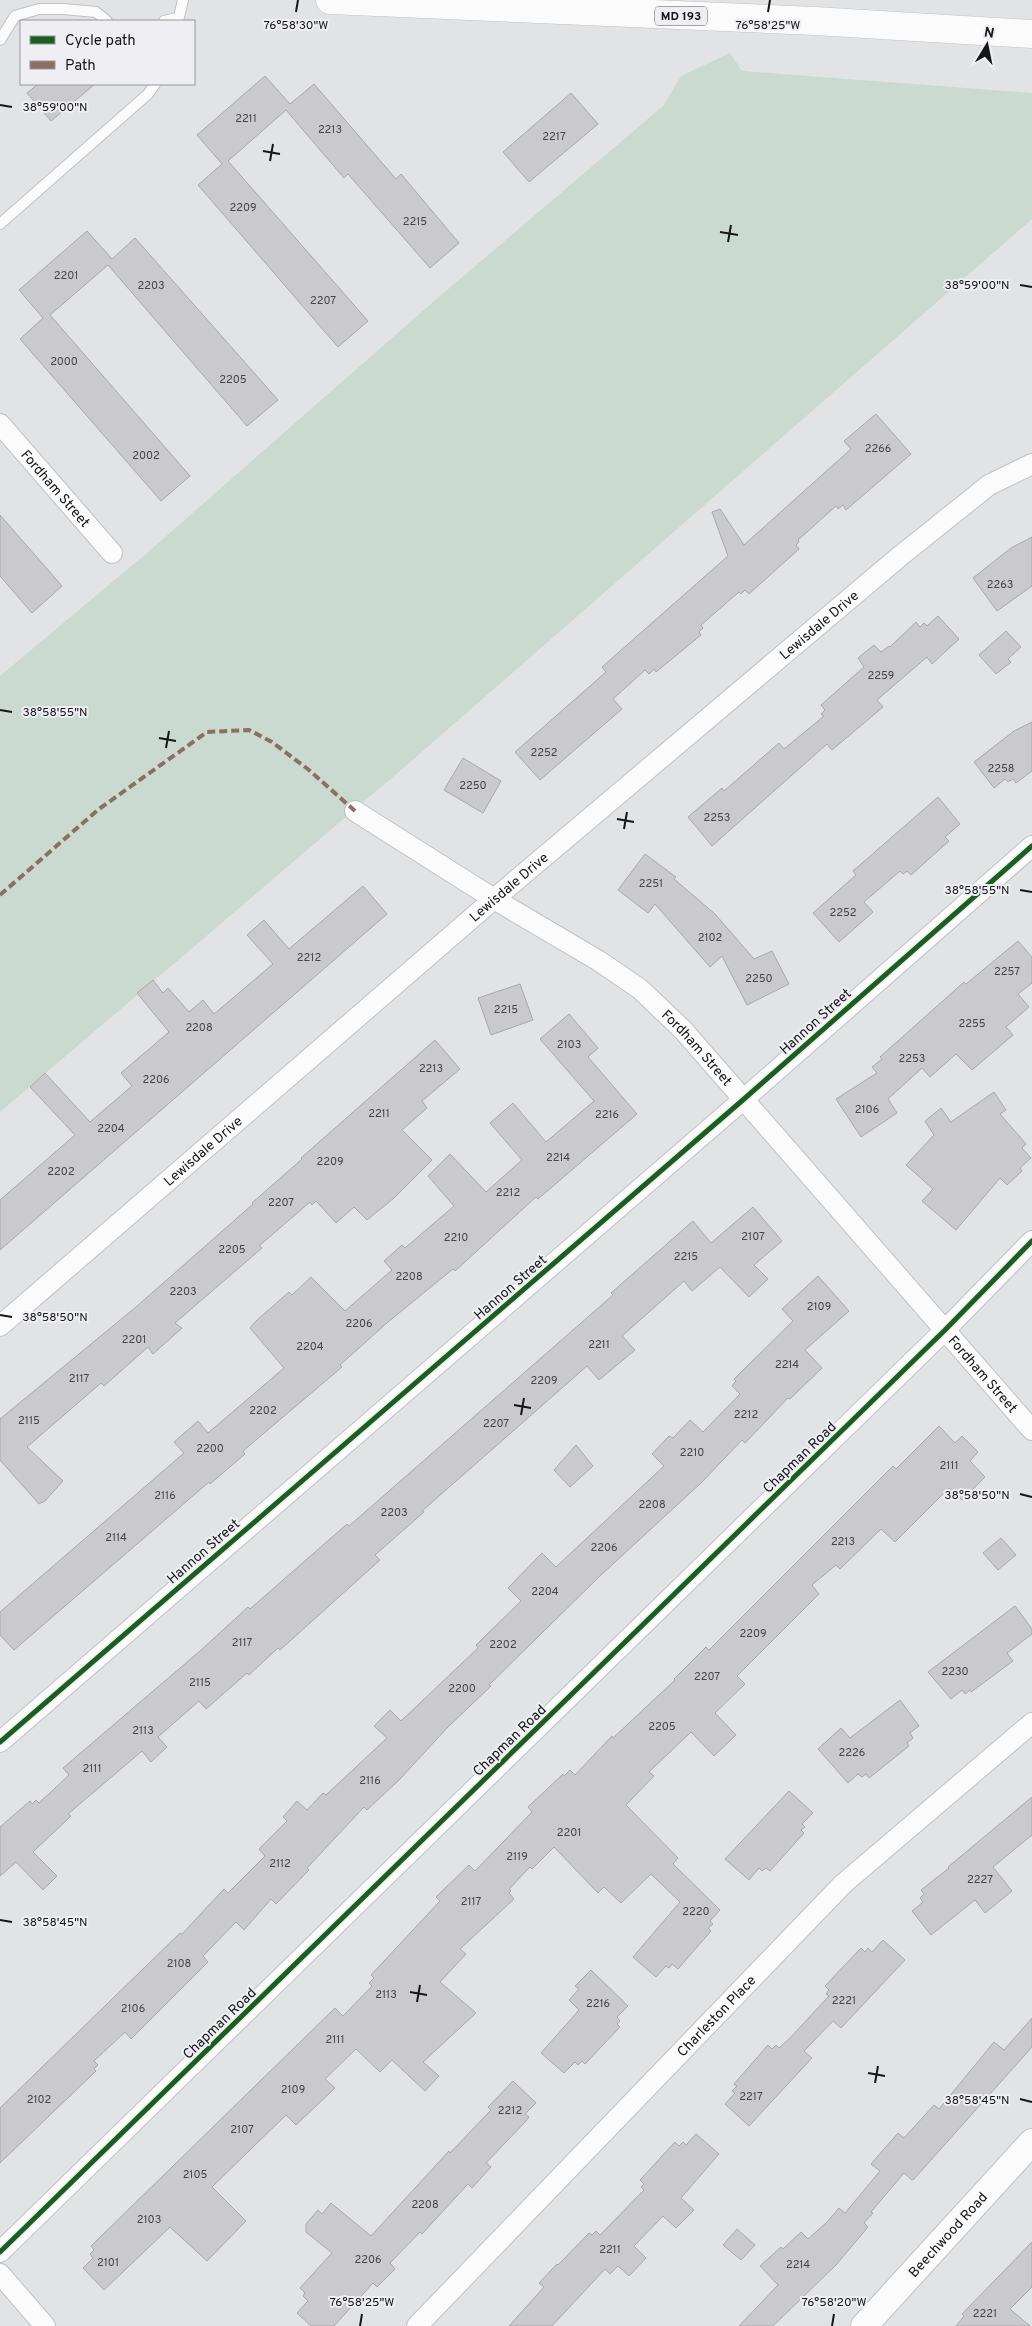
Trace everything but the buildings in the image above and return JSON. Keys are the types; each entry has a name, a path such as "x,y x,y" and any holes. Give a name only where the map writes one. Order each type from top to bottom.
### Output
{"main road":[{"name":"MD 193","path":"330,0 815,21 1032,34"}],"street":[{"name":"Fordham Street","path":"0,424 112,553"},
{"name":"Lewisdale Drive","path":"0,1326 494,899 899,557 989,484 1032,464"},
{"name":"Fordham Street","path":"355,811 494,899 591,956 640,989 683,1030 1032,1430"},
{"name":"Hannon Street","path":"0,1742 744,1099 1032,846"},
{"name":"Chapman Road","path":"0,2252 945,1330 1032,1241"},
{"name":"Charleston Place","path":"418,2326 843,1884 1032,1723"},
{"name":"Beechwood Road","path":"864,2326 1032,2142"},
{"path":"0,2274 44,2326"}],"lane":[{"path":"178,20 183,0"},
{"path":"0,40 15,16 40,9 96,12 106,20"},
{"path":"0,224 148,94 154,85"}],"shaded area":[{"path":"730,53 742,71 1032,93 1032,219 408,764 0,1112 0,676 147,553 433,302 663,106 681,76"}],"marked path":[{"path":"0,895 99,809 207,732 249,730 272,742 309,770 355,811"}],"cycle path":[{"path":"0,1742 744,1099 1032,846"},
{"path":"0,2252 945,1330 1032,1241"}]}
